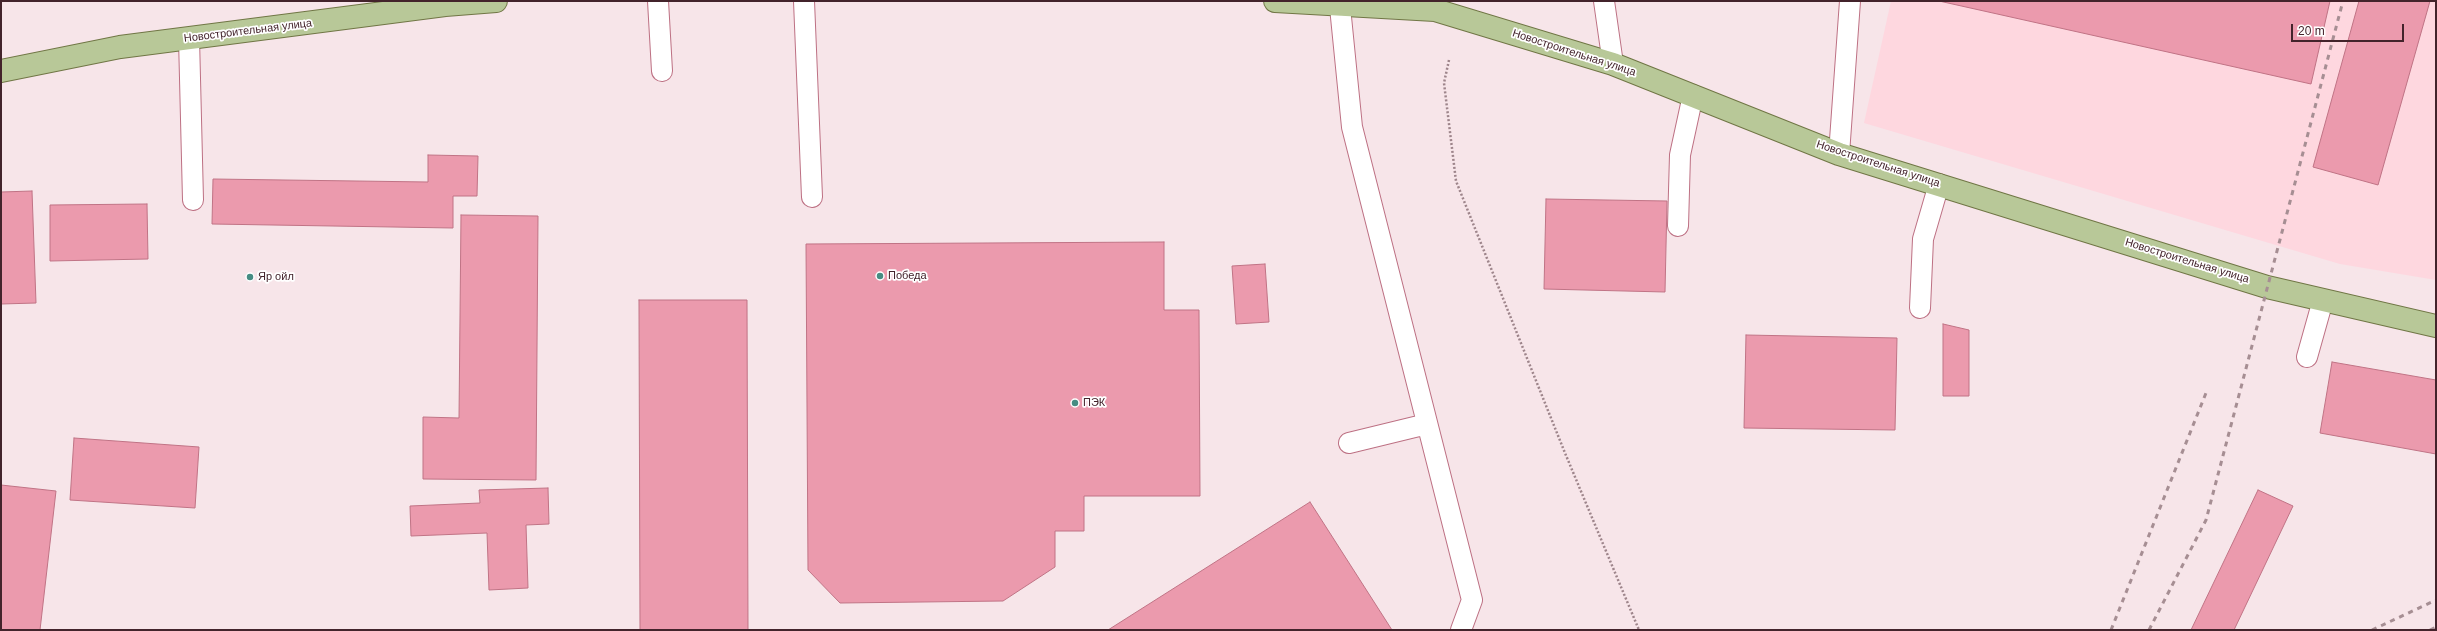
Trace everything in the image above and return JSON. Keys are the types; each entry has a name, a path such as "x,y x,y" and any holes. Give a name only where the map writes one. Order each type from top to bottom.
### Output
{"main road":[{"name":"Новостроительная улица","path":"1,71 120,47 445,5 496,1"},
{"name":"Новостроительная улица","path":"1275,1 1340,6 1434,10 1613,64 1839,154 2267,286 2436,326"}],"lane":[{"path":"658,1 662,70"},
{"path":"804,1 812,197"},
{"path":"1604,1 1613,64"},
{"path":"1839,154 1850,1"},
{"path":"1340,6 1352,127 1472,600 1461,630"},
{"path":"188,38 193,200"},
{"path":"1678,226 1680,155 1693,95"},
{"path":"1920,308 1923,240 1939,184"},
{"path":"2307,357 2323,300"},
{"path":"1350,443 1427,424"}],"path":[{"path":"1449,60 1444,83 1456,181 1565,454 1639,630"}],"shaded area":[{"path":"1891,1 2436,1 2436,280 2340,264 1864,123"}],"building":[{"path":"1939,1 2330,1 2311,84"},
{"path":"2359,1 2430,1 2378,185 2313,167"},
{"path":"428,155 478,156 477,196 453,196 453,228 212,224 213,179 428,182"},
{"path":"32,191 36,303 1,304 1,192"},
{"path":"1546,199 1667,201 1665,292 1544,289"},
{"path":"147,204 148,259 50,261 50,205"},
{"path":"461,215 538,216 536,480 423,479 423,417 459,418"},
{"path":"1164,242 1164,310 1199,310 1200,496 1084,496 1084,531 1055,531 1055,567 1003,601 840,603 808,570 806,244"},
{"path":"1265,264 1269,322 1236,324 1232,266"},
{"path":"639,300 747,300 748,630 640,630"},
{"path":"1943,324 1969,330 1969,396 1943,396"},
{"path":"1746,335 1897,338 1895,430 1744,428"},
{"path":"2332,362 2436,380 2436,454 2320,433"},
{"path":"74,438 199,447 195,508 70,500"},
{"path":"1,485 56,491 40,630 1,630"},
{"path":"548,488 549,524 526,525 528,588 489,590 487,533 411,536 410,506 480,503 479,490"},
{"path":"2258,490 2293,506 2234,630 2191,630"},
{"path":"1310,502 1392,630 1108,630"}],"railway":[{"path":"2149,630 2206,520 2343,1"},
{"path":"2111,630 2206,393"},
{"path":"2372,630 2436,600"},
{"path":"2430,630 2436,627"}],"place":[{"name":"Победа","path":"880,276"},
{"name":"Яр ойл","path":"250,277"},
{"name":"ПЭК","path":"1075,403"}]}
